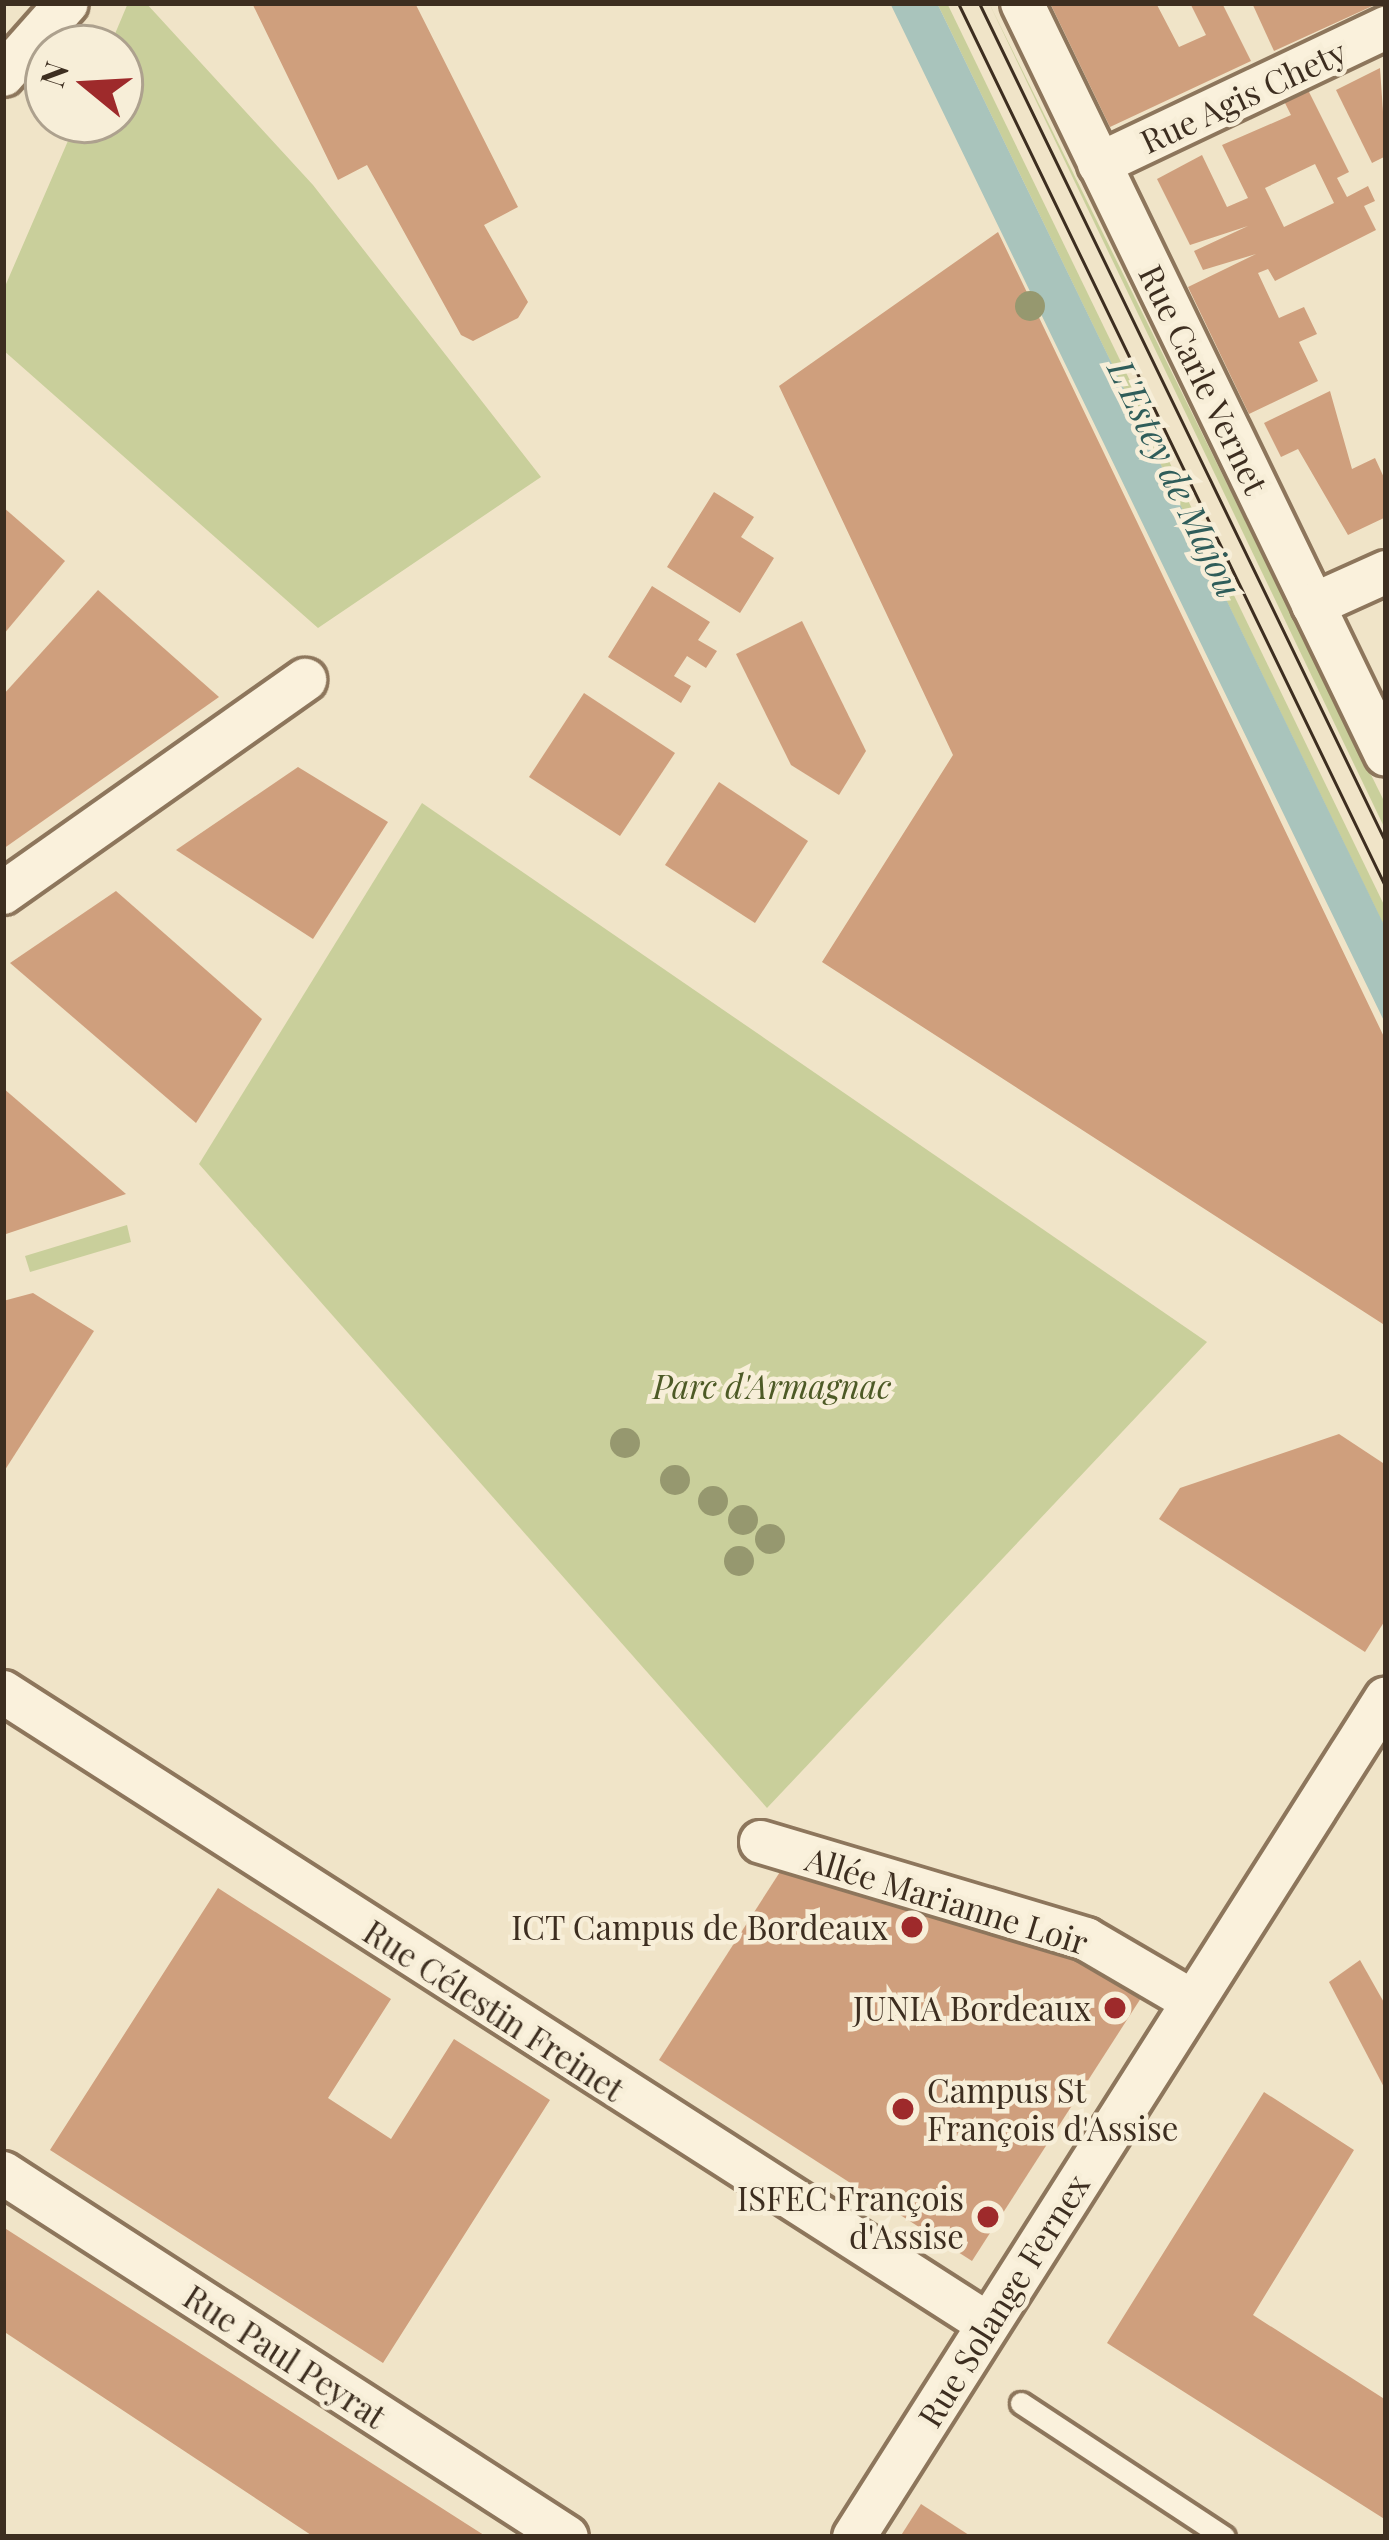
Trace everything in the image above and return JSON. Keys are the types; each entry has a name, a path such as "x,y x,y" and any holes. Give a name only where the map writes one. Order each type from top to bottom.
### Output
{"street":[{"path":"3,75 67,3"},
{"name":"Rue Carle Vernet","path":"1022,3 1386,755"},
{"name":"Rue Agis Chety","path":"1099,164 1386,28"},
{"path":"1313,604 1386,572"},
{"path":"3,893 305,680"},
{"name":"Rue Célestin Freinet","path":"3,1692 988,2324"},
{"name":"Rue Solange Fernex","path":"854,2537 1386,1698"},
{"name":"Allée Marianne Loir","path":"761,1842 1086,1939 1192,2001"},
{"name":"Rue Paul Peyrat","path":"3,2173 567,2537"}],"lane":[{"path":"1021,2404 1224,2537"}],"green space":[{"path":"128,3 146,3 313,185 541,477 318,628 3,350 3,291 67,144 144,144 144,24 119,24"},
{"path":"937,3 947,3 1386,909 1386,930"},
{"path":"989,3 1386,805 1386,831"},
{"name":"Parc d'Armagnac","path":"422,803 1207,1342 767,1808 199,1164"},
{"path":"127,1225 131,1242 30,1272 25,1256"}],"water":[{"path":"890,3 937,3 1386,929 1386,1025"}],"building":[{"path":"252,3 415,3 518,207 484,225 528,302 518,318 473,341 461,335 367,165 338,180"},
{"path":"1050,3 1156,3 1179,47 1206,35 1190,3 1222,3 1251,61 1110,127"},
{"path":"1252,3 1379,3 1274,51"},
{"path":"1380,68 1386,156 1372,163 1336,90"},
{"path":"1308,90 1349,172 1337,178 1347,197 1368,186 1375,201 1364,206 1376,230 1275,281 1268,269 1258,273 1279,318 1304,307 1317,334 1299,342 1318,381 1249,414 1188,287 1256,254 1203,270 1194,251 1248,226 1190,245 1157,179 1202,155 1227,207 1248,198 1222,145 1291,115 1284,101","holes":["1315,164 1334,203 1284,227 1265,188"]},
{"path":"998,232 1386,1041 1386,1326 822,962 953,755 779,386"},
{"path":"1330,391 1352,469 1375,458 1386,482 1386,517 1348,535 1298,449 1281,457 1264,423"},
{"path":"714,492 754,517 741,537 774,558 740,613 667,567"},
{"path":"3,507 65,561 3,635"},
{"path":"652,586 710,622 698,640 717,651 706,668 687,656 674,676 691,686 681,703 608,657"},
{"path":"98,590 219,697 3,849 3,695"},
{"path":"802,621 866,751 839,795 791,765 736,654"},
{"path":"584,693 675,753 620,836 529,777"},
{"path":"298,767 388,822 313,939 176,850"},
{"path":"719,782 808,841 755,923 665,865"},
{"path":"116,891 262,1019 196,1123 10,963"},
{"path":"3,1088 126,1194 3,1235"},
{"path":"33,1293 94,1331 3,1473 3,1301"},
{"path":"1339,1434 1386,1465 1386,1619 1365,1652 1159,1519 1180,1488"},
{"name":"Campus St François d'Assise","path":"787,1861 1049,1937 1141,1998 972,2261 659,2060"},
{"path":"218,1888 391,1999 328,2098 391,2139 454,2039 550,2100 383,2363 50,2150"},
{"path":"1360,1960 1386,2006 1386,2091 1329,1982"},
{"path":"1264,2092 1354,2150 1253,2315 1386,2400 1386,2520 1107,2343"},
{"path":"3,2227 487,2537 314,2537 3,2331"},
{"path":"921,2504 972,2537 900,2537"}],"tram line":[{"path":"958,3 1386,888"},
{"path":"979,3 1386,843"}],"place":[{"name":"ICT Campus de Bordeaux","path":"912,1927"},
{"name":"JUNIA Bordeaux","path":"1115,2008"},
{"name":"Campus St François d'Assise","path":"903,2109"},
{"name":"ISFEC François d'Assise","path":"988,2217"}],"water label":[{"name":"L'Estey de Majou","path":"1176,478"}]}
